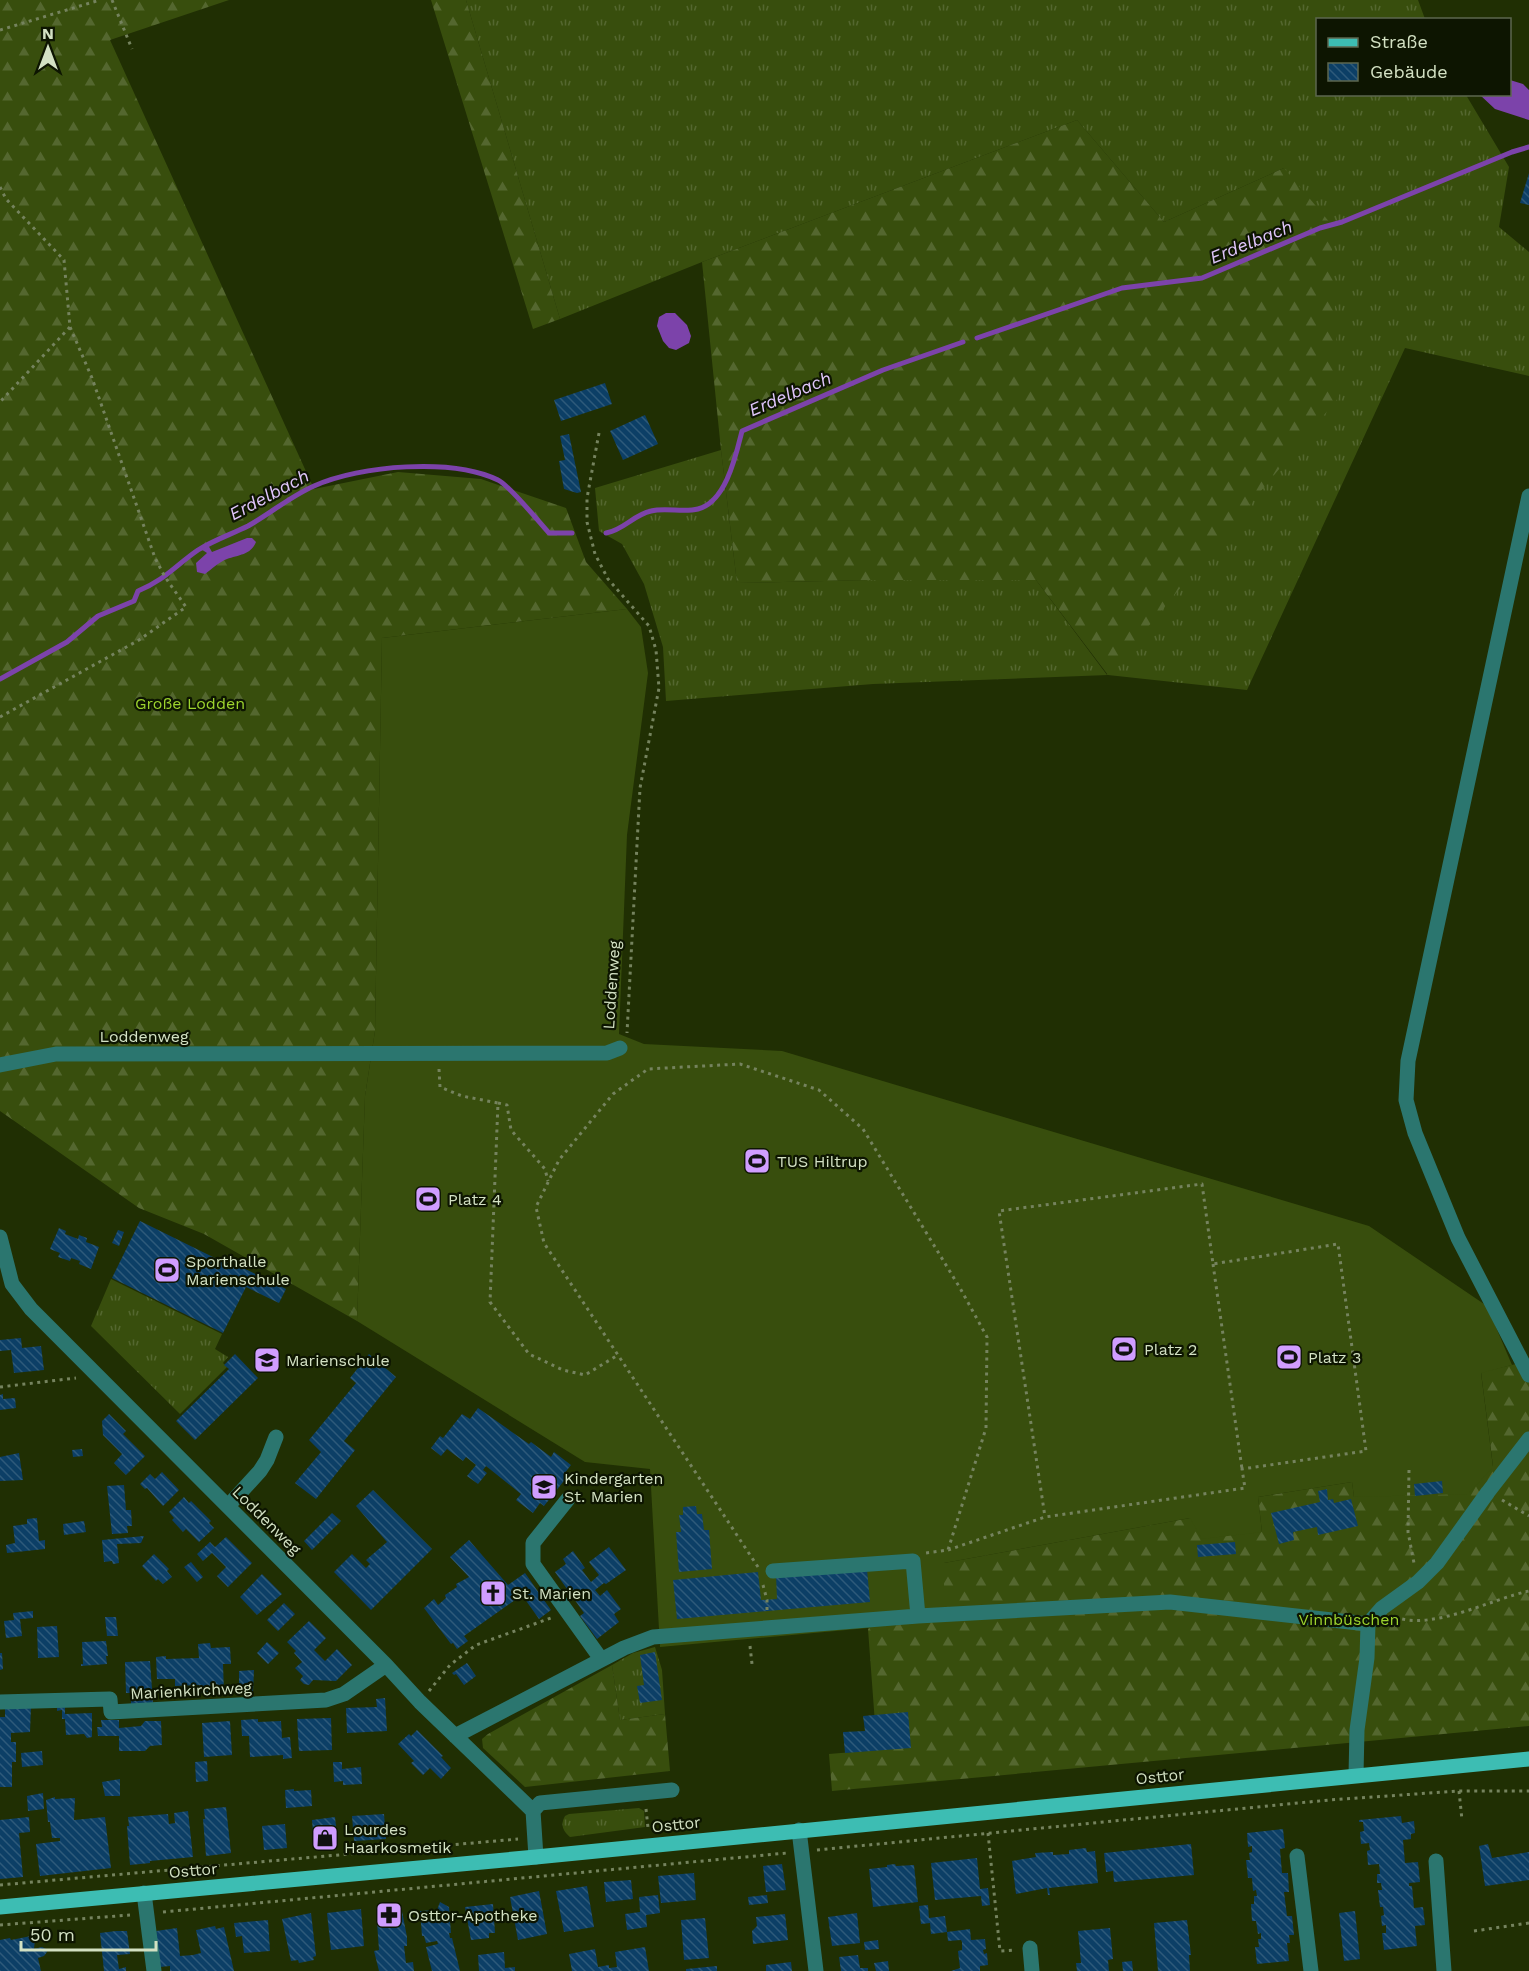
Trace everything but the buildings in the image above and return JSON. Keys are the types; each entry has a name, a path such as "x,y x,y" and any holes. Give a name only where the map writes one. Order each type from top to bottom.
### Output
{"main road":[{"name":"Osttor","path":"0,1907 536,1857 1529,1759"}],"street":[{"path":"1529,496 1408,1061 1406,1100 1415,1133 1458,1238 1529,1375"},
{"name":"Loddenweg","path":"0,1065 56,1054 607,1053 620,1048"},
{"name":"Loddenweg","path":"0,1237 12,1284 31,1309 386,1665 420,1702 533,1811"},
{"path":"228,1506 260,1471 276,1437"},
{"path":"1356,1776 1357,1730 1367,1658 1368,1624 1382,1608 1418,1582 1437,1563 1529,1439"},
{"path":"568,1499 533,1543 533,1564 601,1659"},
{"path":"764,1572 913,1561 918,1616"},
{"path":"455,1736 601,1659 653,1637 918,1616 1170,1602 1368,1624"},
{"name":"Marienkirchweg","path":"0,1702 110,1699 111,1712 326,1700 344,1694 386,1665"},
{"path":"536,1857 533,1811 540,1803 672,1790"},
{"path":"800,1830 816,1971"},
{"path":"1297,1856 1311,1971"},
{"path":"1436,1861 1444,1971"},
{"path":"144,1893 154,1971"},
{"path":"1030,1948 1032,1971"}],"path":[{"path":"0,30 100,0"},
{"path":"112,0 132,49"},
{"path":"0,187 6,199 64,260 70,327 92,378 155,558 186,607 139,640 0,717"},
{"path":"0,402 70,327"},
{"name":"Loddenweg","path":"598,433 587,498 587,522 595,554 608,579 649,626 656,650 659,688 640,788 626,1035 620,1048"},
{"path":"438,1053 440,1087 462,1096 507,1105 511,1130 545,1169 548,1182"},
{"path":"765,1627 767,1600 764,1572 544,1243 536,1207 559,1160 613,1094 648,1069 740,1064 819,1090 863,1129 960,1288 987,1337 986,1428 948,1550"},
{"path":"498,1103 490,1302 529,1354 563,1370 585,1375 618,1355"},
{"path":"916,1554 948,1550 1045,1517 1245,1488 1202,1184 999,1211 1045,1517"},
{"path":"1213,1264 1338,1244 1340,1256 1366,1451 1242,1469"},
{"path":"0,1387 98,1376"},
{"path":"1409,1470 1408,1532 1418,1582"},
{"path":"1488,1492 1529,1516"},
{"path":"1382,1608 1396,1618 1412,1622 1466,1612 1529,1591"},
{"path":"420,1702 450,1665 476,1645 549,1620 564,1607"},
{"path":"1459,1791 1462,1820"},
{"path":"0,1925 146,1914 1317,1802 1459,1791 1529,1791"},
{"path":"988,1833 1000,1951 1030,1948"},
{"path":"0,1886 534,1838"},
{"path":"1474,1931 1529,1923"}],"green space":[{"name":"Große Lodden","path":"0,0 229,0 110,40 314,489 398,472 481,479 566,508 586,562 627,609 382,638 375,1031 365,1096 357,1321 204,1234 139,1208 0,1111"},
{"path":"431,0 466,0 560,319 533,329"},
{"path":"466,0 1418,0 1425,18 1316,18 1316,96 1467,96 1509,167 1499,227 1529,252 1529,376 1405,348 1247,690 1108,675 873,684 666,701 663,647 644,584 622,544 599,531 595,488 721,450 737,583 1036,580 1107,675 1284,168 1164,222 1077,120 702,262 560,319"},
{"path":"1077,120 1164,222 1284,168 1331,224 1339,397 1108,675 1036,580 737,583 702,262"},
{"name":"TUS Hiltrup","path":"627,609 641,627 648,673 627,835 619,1034 644,1044 782,1051 1369,1226 1487,1306 1512,1365 1481,1373 1493,1467 1468,1494 1354,1497 1352,1482 1258,1497 1262,1532 1202,1539 1190,1518 944,1563 944,1621 660,1647 650,1469 585,1462 357,1321 365,1096 375,1031 382,638"},
{"path":"111,1279 222,1334 215,1349 228,1357 223,1363 227,1367 180,1414 91,1326"},
{"name":"Vinnbüschen","path":"1529,1361 1529,1726 832,1791 829,1754 877,1750 868,1629 944,1563 1190,1518 1262,1532 1258,1497 1352,1482 1354,1497 1493,1466 1481,1372"},
{"path":"655,1647 662,1670 665,1714 620,1720 612,1665 633,1653"},
{"path":"612,1665 620,1720 665,1714 670,1771 525,1787 483,1748 482,1739 488,1734"},
{"path":"639,1808 644,1811 645,1827 570,1837 563,1828 563,1819 569,1814"}],"shaded area":[{"path":"1511,80 1523,84 1529,90 1529,120 1495,109 1481,96 1511,96"},
{"path":"666,313 675,313 687,325 691,336 689,343 676,350 669,348 663,341 657,326 659,317"},
{"path":"252,538 256,542 251,550 224,560 205,574 197,572 196,563 207,553 201,549 208,545 212,552"}],"waterway":[{"name":"Erdelbach","path":"977,338 1122,288 1202,278 1320,228 1342,222 1529,147"},
{"name":"Erdelbach","path":"606,533 651,511 692,510 708,505 723,488 737,452 742,431 883,370 963,342"},
{"name":"Erdelbach","path":"0,679 67,642 98,616 134,601 138,591 163,577 198,550 248,526 314,486 356,473 406,467 457,469 479,473 503,483 549,533 572,533"}],"place":[{"name":"TUS Hiltrup","path":"757,1161"},
{"name":"Platz 4","path":"428,1199"},
{"name":"Sporthalle Marienschule","path":"167,1270"},
{"name":"Platz 2","path":"1124,1349"},
{"name":"Platz 3","path":"1289,1357"},
{"name":"Marienschule","path":"267,1360"},
{"name":"Kindergarten St. Marien","path":"544,1487"},
{"name":"St. Marien","path":"493,1593"},
{"name":"Lourdes Haarkosmetik","path":"325,1838"},
{"name":"Osttor-Apotheke","path":"389,1915"}]}
